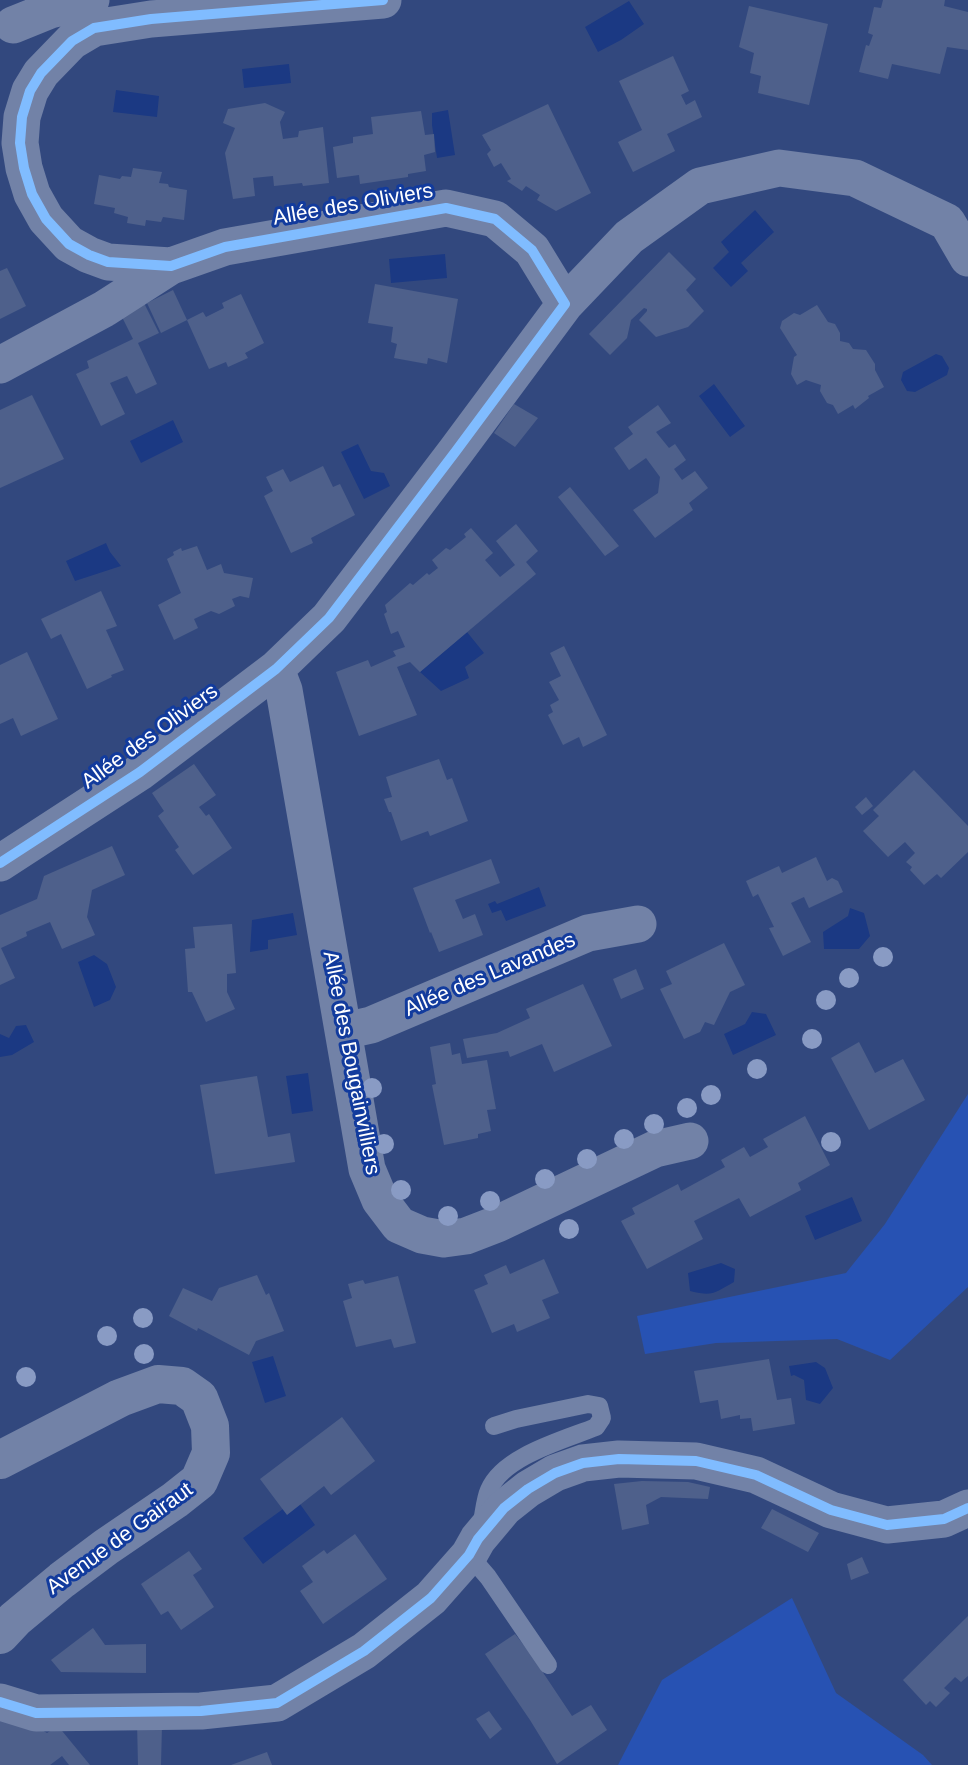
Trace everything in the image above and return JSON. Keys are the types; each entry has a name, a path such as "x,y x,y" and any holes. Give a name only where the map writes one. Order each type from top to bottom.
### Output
{"street":[{"path":"13,25 50,10 91,0"},
{"name":"Allée des Oliviers","path":"0,863 140,772 276,669 329,618 565,304 532,250 495,219 446,208 225,247 171,266 108,262 89,256 69,244 46,219 32,194 24,168 20,143 22,117 30,91 41,74 72,41 94,28 151,19 180,8 383,0"},
{"path":"565,304 629,237 699,186 779,168 855,178 947,222 968,258"},
{"path":"0,365 104,309 171,266"},
{"name":"Allée des Bougainvilliers","path":"276,669 284,690 367,1168 380,1200 400,1226 422,1235 444,1239 466,1236 655,1149 690,1141"},
{"name":"Allée des Lavandes","path":"344,1031 370,1025 588,933 638,924"},
{"name":"Avenue de Gairaut","path":"0,1460 120,1398 158,1384 182,1386 199,1398 210,1426 211,1453 199,1480 62,1580 0,1635"},
{"path":"0,1702 36,1713 201,1711 277,1703 364,1651 431,1598 504,1508 528,1489 555,1473 583,1463 619,1459 696,1461 755,1475 831,1510 887,1525 944,1518 968,1508"}],"lane":[{"path":"494,1426 588,1404 599,1406 602,1418 596,1427 525,1455 498,1475 489,1490 473,1547 488,1577 548,1665"}],"shaded area":[{"path":"629,1 644,24 598,52 585,27"},
{"path":"289,64 291,83 244,88 242,69"},
{"path":"116,90 159,96 157,117 113,112"},
{"path":"448,110 455,155 437,158 432,113"},
{"path":"755,210 774,232 741,263 748,271 731,287 713,268 729,252 721,242"},
{"path":"445,254 447,278 391,283 389,259"},
{"path":"936,354 942,356 949,368 947,375 915,392 907,391 901,380 903,372"},
{"path":"714,384 745,426 730,437 699,396"},
{"path":"173,420 183,442 141,463 130,441"},
{"path":"358,444 371,471 384,473 390,486 364,499 341,452"},
{"path":"106,543 121,566 75,581 66,561"},
{"path":"467,632 484,653 465,667 469,678 441,691 420,672"},
{"path":"539,887 546,906 506,921 501,910 492,913 488,904 495,901 497,904"},
{"path":"850,908 864,913 870,936 859,949 824,949 823,932 848,916"},
{"path":"293,913 297,935 268,940 268,949 250,952 252,920"},
{"path":"94,955 107,964 116,987 110,1000 94,1007 78,962"},
{"path":"752,1012 766,1014 776,1035 733,1055 724,1034 745,1024"},
{"path":"26,1025 34,1042 12,1055 0,1057 0,1034 9,1038 16,1026"},
{"path":"308,1073 313,1111 292,1114 286,1076"},
{"path":"968,1094 968,1287 890,1360 837,1339 716,1343 645,1354 637,1316 846,1273 885,1224"},
{"path":"852,1197 862,1221 815,1240 805,1216"},
{"path":"721,1263 735,1269 734,1282 713,1293 690,1291 688,1273"},
{"path":"273,1356 286,1396 265,1403 252,1362"},
{"path":"816,1362 825,1368 833,1388 820,1404 806,1400 804,1380 791,1376 789,1366"},
{"path":"300,1504 315,1525 263,1564 243,1538 283,1509"},
{"path":"792,1598 836,1693 923,1755 932,1765 618,1765 662,1680"}],"building":[{"path":"883,0 945,0 944,6 968,12 968,50 947,47 940,74 892,64 888,79 859,72 866,45 869,46 873,35 868,33 874,7 881,8"},
{"path":"749,6 828,24 809,105 758,93 761,76 750,73 754,53 739,47"},
{"path":"673,56 689,91 681,95 686,105 695,100 702,117 667,134 675,151 633,172 618,142 642,130 619,81"},
{"path":"265,103 285,112 280,122 283,139 298,137 299,131 323,127 329,183 274,186 273,176 253,178 255,196 233,199 225,153 235,128 223,123 228,109"},
{"path":"548,104 591,193 556,211 537,200 540,195 526,186 522,191 507,181 511,179 501,163 494,167 487,154 491,150 482,135"},
{"path":"421,111 425,135 434,134 435,152 424,155 426,171 408,174 408,177 360,184 359,175 337,178 333,147 353,143 353,137 373,134 371,117"},
{"path":"133,168 162,172 159,183 187,190 184,220 163,217 161,222 146,220 145,226 127,223 128,217 114,213 115,208 94,204 99,175 120,179 122,176 131,177"},
{"path":"669,252 696,279 686,290 704,311 688,327 656,337 639,320 647,311 644,308 631,320 627,338 610,355 589,334"},
{"path":"7,268 26,306 0,319 0,271"},
{"path":"375,284 458,299 447,363 428,358 427,364 394,358 397,344 391,342 393,327 368,323"},
{"path":"173,290 187,320 161,333 147,303"},
{"path":"241,294 264,343 245,353 248,358 228,367 226,362 209,369 187,320 203,312 206,317 224,308 222,303"},
{"path":"144,303 159,333 138,343 157,384 136,394 127,376 110,383 125,414 101,426 76,374 89,368 87,361 133,339 121,315"},
{"path":"817,305 828,322 835,324 840,333 840,341 849,343 853,349 866,350 884,387 868,396 869,398 855,409 853,405 838,414 833,405 827,403 820,391 821,385 806,380 797,385 791,374 794,357 797,355 780,328 782,321 794,313 800,315"},
{"path":"32,395 64,459 0,488 0,410"},
{"path":"514,404 538,418 515,447 494,433"},
{"path":"658,405 671,423 656,432 669,448 675,444 686,460 674,469 682,480 695,471 708,488 689,503 693,510 655,538 633,510 658,493 660,477 646,458 629,470 614,448 633,434 628,427"},
{"path":"323,466 333,487 340,484 355,515 311,538 313,543 291,553 264,496 273,491 266,477 283,469 290,482"},
{"path":"570,487 619,546 605,556 558,497"},
{"path":"516,524 538,551 526,562 536,574 420,672 410,662 397,667 417,715 359,736 336,672 368,660 371,667 396,656 393,651 405,647 398,631 391,634 384,614 387,612 385,605 410,583 413,585 438,568 432,560 466,537 464,534 471,528 493,553 485,560 500,577 515,565 496,541"},
{"path":"197,546 207,570 221,564 224,573 253,578 249,598 240,596 232,599 235,606 219,614 211,611 194,619 198,628 174,640 158,605 181,593 167,559 181,548 182,551"},
{"path":"101,591 117,626 106,630 124,670 87,689 61,634 51,639 41,619"},
{"path":"564,646 607,735 583,747 579,737 563,745 548,715 553,712 550,705 559,700 549,682 561,676 550,653"},
{"path":"27,652 58,719 21,736 13,718 0,724 0,665"},
{"path":"439,759 447,780 452,778 468,821 430,836 428,831 401,841 384,799 392,797 386,777"},
{"path":"194,764 216,795 199,807 206,816 209,814 232,848 193,875 175,850 179,847 158,816 164,811 152,793"},
{"path":"914,770 968,826 968,852 941,878 937,874 924,885 906,862 915,853 905,842 888,857 863,831 879,816 873,810"},
{"path":"866,797 873,806 862,815 855,807"},
{"path":"112,846 125,875 92,890 87,917 95,935 62,949 50,922 26,932 27,936 1,948 15,978 0,985 0,915 37,899 44,876"},
{"path":"816,857 827,881 832,878 838,881 843,892 809,908 804,897 791,903 811,942 783,956 769,928 774,927 758,894 753,897 746,881 779,866 782,873"},
{"path":"491,859 500,883 455,900 463,919 475,914 483,935 439,952 413,888"},
{"path":"232,924 236,973 227,974 227,992 235,1009 206,1022 192,992 188,992 185,949 195,948 193,927"},
{"path":"724,943 745,985 730,992 714,1025 705,1022 700,1032 684,1039 660,989 672,984 666,971"},
{"path":"636,969 644,989 621,999 613,979"},
{"path":"583,984 612,1046 554,1072 542,1044 510,1057 508,1051 467,1058 463,1039 497,1033 530,1018 526,1009"},
{"path":"859,1042 875,1073 903,1059 925,1100 869,1130 831,1058"},
{"path":"450,1043 452,1055 460,1053 462,1064 487,1060 496,1109 487,1110 491,1131 478,1134 478,1138 444,1145 432,1085 436,1084 430,1047"},
{"path":"257,1076 268,1137 290,1133 295,1162 215,1174 200,1085"},
{"path":"805,1116 830,1165 798,1183 801,1190 750,1217 739,1198 694,1221 703,1239 647,1269 621,1221 635,1214 632,1208 678,1184 681,1191 725,1167 721,1160 744,1147 750,1157 768,1147 763,1139"},
{"path":"544,1259 559,1293 542,1300 550,1318 517,1332 514,1324 492,1333 474,1290 488,1284 484,1275 506,1265 510,1274"},
{"path":"257,1275 266,1295 269,1293 284,1331 256,1341 249,1355 169,1316 183,1288 212,1301 219,1288"},
{"path":"398,1276 416,1343 394,1348 391,1339 356,1347 343,1301 352,1298 348,1284 363,1280 365,1284"},
{"path":"769,1359 777,1400 791,1398 795,1424 753,1431 751,1418 740,1419 740,1415 721,1419 718,1400 700,1403 694,1371"},
{"path":"342,1417 375,1461 331,1495 324,1486 287,1515 260,1479"},
{"path":"642,1481 688,1482 710,1487 708,1499 661,1497 646,1505 649,1524 622,1530 614,1484"},
{"path":"772,1509 819,1533 808,1552 761,1528"},
{"path":"355,1534 387,1579 323,1624 300,1591 313,1582 302,1566 324,1550 327,1554"},
{"path":"189,1551 202,1569 193,1575 214,1607 181,1630 168,1611 161,1615 141,1584"},
{"path":"862,1557 869,1573 851,1580 847,1564"},
{"path":"968,1616 968,1676 961,1682 955,1677 944,1688 950,1693 936,1707 930,1701 926,1705 903,1680"},
{"path":"93,1628 105,1645 146,1644 146,1673 61,1672 51,1660"},
{"path":"515,1634 572,1716 591,1705 607,1730 557,1764 485,1654"},
{"path":"489,1711 502,1729 490,1739 476,1719"},
{"path":"0,1717 28,1722 47,1733 58,1726 90,1765 69,1765 62,1756 50,1765 0,1765"},
{"path":"137,1721 162,1725 161,1765 138,1765"},
{"path":"267,1752 272,1765 231,1765"}],"cycle path":[{"path":"0,863 140,772 276,669 329,618 565,304 532,250 495,219 446,208 225,247 171,266 108,262 89,255 69,244 46,219 32,194 24,168 20,143 22,117 30,91 41,73 72,41 94,28 151,19 383,0"},
{"path":"0,1702 36,1713 201,1711 277,1703 364,1651 431,1598 469,1555 478,1539 504,1508 528,1489 555,1473 583,1463 619,1459 696,1461 756,1475 831,1510 887,1525 944,1519 968,1508"}]}
